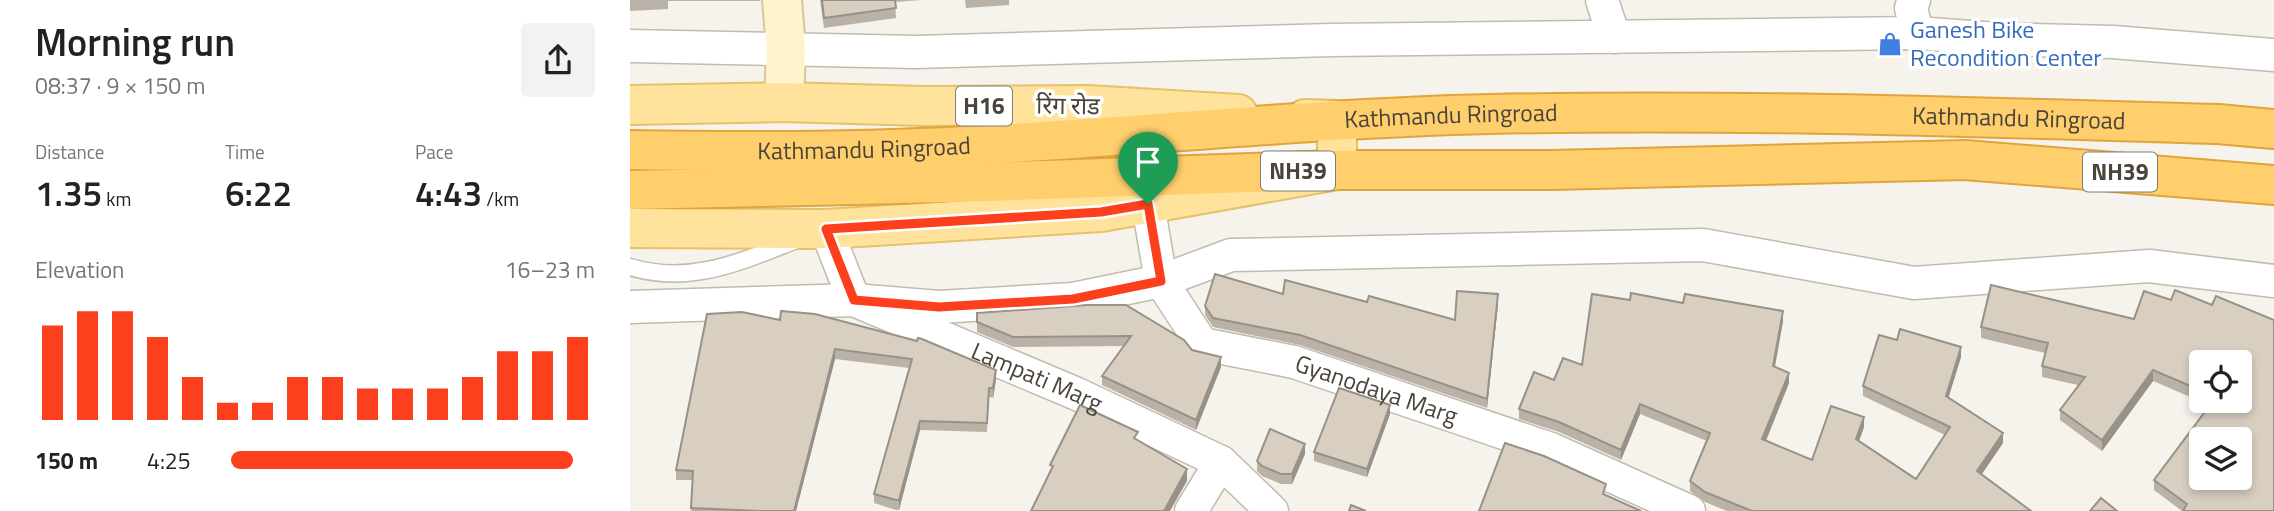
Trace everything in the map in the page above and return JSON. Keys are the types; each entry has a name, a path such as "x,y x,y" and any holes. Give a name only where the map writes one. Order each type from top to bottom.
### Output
{"highway":[{"name":"Kathmandu Ringroad","path":"630,150 786,153 964,146 1337,120 1491,114 1741,112 2218,124 2274,129"},
{"name":"Kathmandu Ringroad","path":"630,190 1336,170 1552,170 1965,160 2274,185"}],"main road":[{"name":"रिंग रोड","path":"630,105 784,102 923,106 1087,105 1337,120"},
{"path":"630,228 826,229 1101,212 1336,170 1337,120"}],"street":[{"path":"782,0 786,49 784,102"},
{"path":"1602,0 1614,37"},
{"path":"1914,0 1911,8 1917,33"},
{"path":"630,46 916,52 1331,40 1917,33 2113,42 2274,55"},
{"name":"Gyanodaya Marg","path":"1148,204 1161,281 1202,344 1294,362 1551,449 1689,511"},
{"path":"826,229 854,300"},
{"path":"630,307 854,300 939,307 1073,299 1161,281 1231,255 1703,245 1914,283 2150,266 2274,281"},
{"name":"Lampati Marg","path":"854,300 1077,394 1221,462 1272,511"},
{"path":"1191,511 1221,462"}],"lane":[{"path":"630,267 643,271 701,273 737,264 826,229"}],"building":[{"path":"822,0 895,0 896,8 824,18"},
{"path":"1215,274 1283,294 1285,280 1367,302 1369,296 1455,320 1457,291 1498,294 1487,399 1300,335 1213,318 1205,306"},
{"path":"1991,285 2134,319 2144,291 2171,300 2175,290 2212,305 2216,296 2274,320 2274,511 2183,511 2187,504 2154,480 2189,433 2189,490 2252,490 2252,427 2194,427 2204,413 2252,413 2252,350 2189,350 2189,385 2153,370 2102,440 2060,410 2085,377 2042,366 2048,343 1981,327"},
{"path":"1631,293 1683,303 1685,294 1783,311 1773,366 1789,373 1762,439 1812,460 1831,406 1864,417 1856,439 1916,479 1950,427 1863,386 1879,335 1897,340 1900,329 1961,347 1946,396 2003,433 1977,471 2031,511 1752,511 1705,492 1690,481 1710,433 1640,404 1621,450 1559,422 1519,409 1534,372 1554,380 1563,358 1582,365 1592,294 1630,300"},
{"path":"1126,305 1184,340 1192,350 1221,357 1196,420 1102,376 1131,336 1013,337 977,322 977,313"},
{"path":"781,311 815,314 917,341 918,338 922,339 996,370 993,388 989,388 987,423 920,421 899,500 874,494 912,359 835,349 794,511 691,508 693,471 676,470 707,314 742,312 780,320"},
{"path":"1339,388 1390,405 1367,469 1314,452"},
{"path":"1080,405 1138,432 1134,438 1187,469 1164,511 1031,511"},
{"path":"1270,429 1305,444 1292,474 1281,474 1257,461"},
{"path":"1505,443 1544,456 1606,484 1603,494 1641,511 1479,511"},
{"path":"2101,498 2117,511 2090,511"},
{"path":"1351,505 1366,511 1349,511"}],"place":[{"name":"Ganesh Bike Recondition Center","path":"1890,44"}],"route":[{"path":"1148,204 1161,281 1073,299 939,307 854,300 826,229 1101,212 1148,204"}]}
